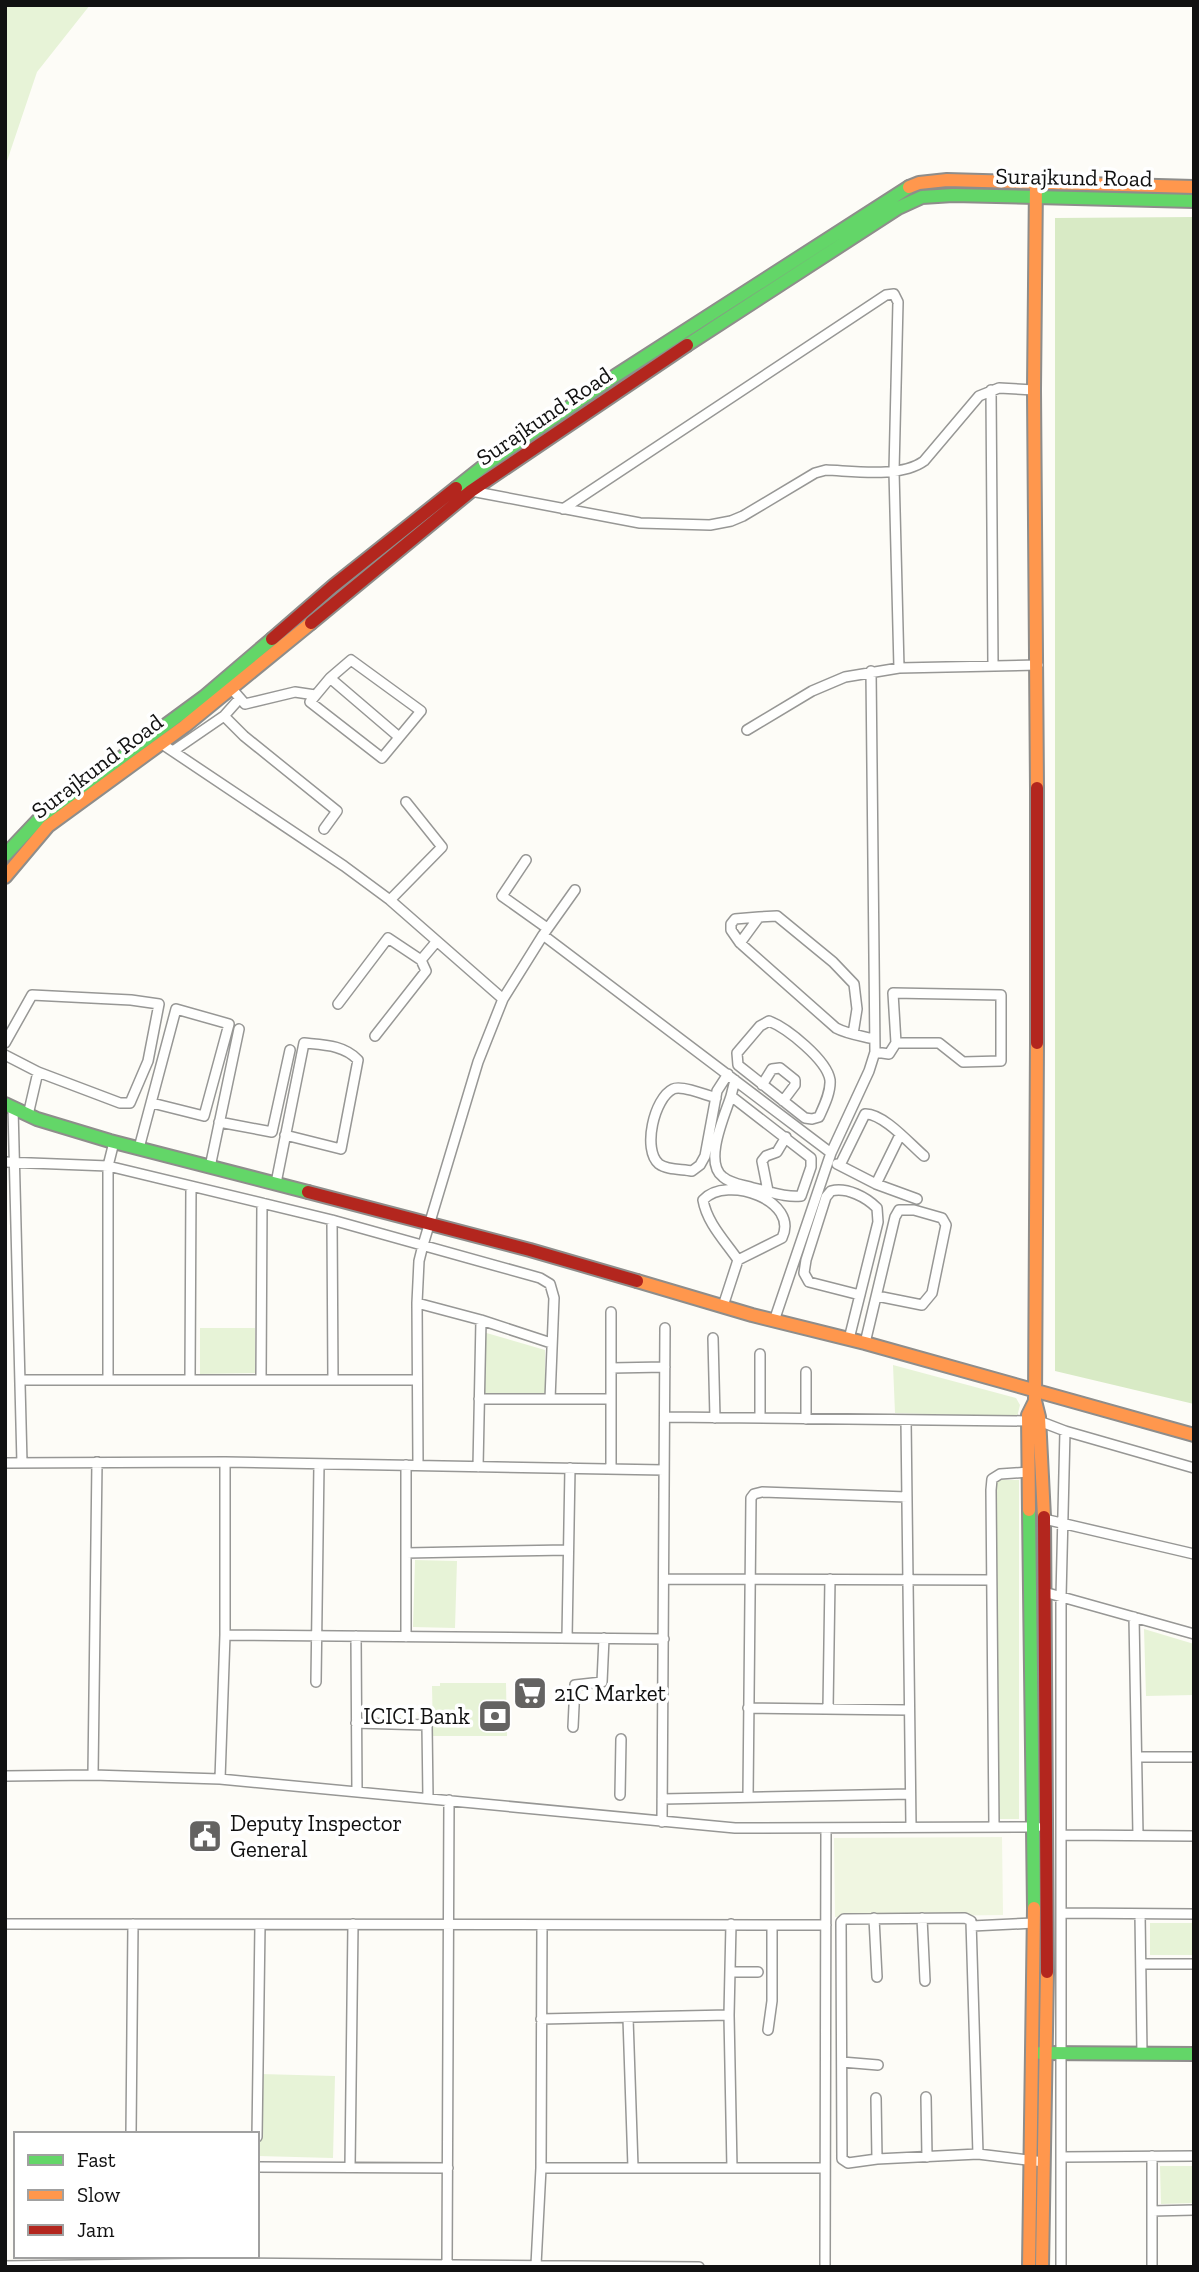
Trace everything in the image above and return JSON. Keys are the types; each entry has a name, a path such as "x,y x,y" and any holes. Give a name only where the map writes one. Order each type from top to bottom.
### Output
{"street":[{"name":"Surajkund Road","path":"5,855 41,816 204,697 333,586 485,465 546,421 903,190 919,183 947,180 1194,187"},
{"path":"1036,181 1034,390 1038,665 1035,1396 1028,1415 1034,1421 1044,1519 1045,1768 1034,1923 1033,2052 1042,2267"},
{"name":"Surajkund Road","path":"5,877 48,826 167,748 236,693 471,491 594,406 898,208 922,197 934,195 1194,201"},
{"path":"563,509 890,294 894,294 898,302 894,471 899,668"},
{"path":"471,491 639,523 710,526 743,516 815,473 826,470 909,470 924,461 974,401 991,390 1034,390"},
{"path":"991,390 993,664"},
{"path":"351,660 421,710 382,758 310,702 315,695 351,660"},
{"path":"747,730 820,687 871,671 993,664 1038,665"},
{"path":"774,1321 830,1157 875,1052 871,671"},
{"path":"330,678 399,737"},
{"path":"315,695 295,692 245,704 236,693 224,716 167,748 344,866 390,900 503,999"},
{"path":"224,716 244,736 337,811 324,828"},
{"path":"390,900 442,847 406,802"},
{"path":"526,860 502,896 767,1104 840,1166 876,1184 917,1199"},
{"path":"418,1465 417,1303 419,1261 423,1245 478,1062 503,999 575,890"},
{"path":"853,1034 858,1009 854,984 833,962 777,916 735,919 731,930 740,943 831,1025 840,1031 874,1039"},
{"path":"740,943 759,917"},
{"path":"338,1004 388,938 421,960 426,971 375,1036"},
{"path":"421,960 437,941"},
{"path":"875,1052 889,1054 896,1043 893,993 1001,995 1001,1062 963,1062 939,1043 896,1043"},
{"path":"5,1043 32,995 159,1004 148,1062 130,1103 120,1103 38,1072 5,1055"},
{"path":"139,1148 176,1009 229,1024 204,1116 152,1103"},
{"path":"769,1021 783,1026 821,1062 828,1072 830,1083 825,1106 819,1117 813,1119 805,1118 774,1094 738,1065 737,1053 760,1026 769,1021"},
{"path":"209,1167 239,1029"},
{"path":"276,1184 285,1135 304,1044 327,1045 350,1052 358,1060 341,1149 285,1135"},
{"path":"219,1122 272,1132 290,1050"},
{"path":"762,1085 772,1069 780,1068 788,1072 795,1080 795,1085 783,1101"},
{"path":"28,1115 38,1072"},
{"path":"731,1096 811,1158 811,1167 801,1196 791,1197 736,1184 722,1177 717,1169 714,1149 731,1096 732,1077"},
{"path":"716,1098 679,1088 672,1089 657,1107 651,1144 660,1165 692,1171 700,1165 705,1156 716,1098 717,1091 732,1077"},
{"path":"295,1088 306,1091"},
{"path":"767,1104 774,1094"},
{"path":"22,1462 17,1244 10,1163 9,1106 55,1125 114,1142 430,1223 774,1321 865,1343 1035,1396 1194,1435"},
{"path":"840,1166 865,1114 874,1114 924,1156"},
{"path":"876,1184 900,1135"},
{"path":"768,1191 763,1158 777,1152 786,1137"},
{"path":"108,1379 108,1166 114,1142"},
{"path":"10,1163 108,1166 332,1220 545,1280 552,1289 554,1298 550,1399"},
{"path":"190,1379 191,1186"},
{"path":"723,1306 738,1259 782,1238 785,1231 785,1222 778,1210 766,1199 729,1188 708,1195 703,1200 704,1208 710,1221 738,1259"},
{"path":"849,1339 860,1295 878,1222 877,1208 869,1200 841,1188 831,1191 826,1197 804,1273 809,1282 860,1295"},
{"path":"261,1379 262,1203"},
{"path":"865,1343 895,1217 899,1210 914,1210 942,1218 946,1225 928,1301 922,1306 877,1296"},
{"path":"332,1220 333,1380"},
{"path":"5,1244 17,1244"},
{"path":"417,1303 551,1343"},
{"path":"611,1312 611,1469"},
{"path":"478,1466 481,1320"},
{"path":"662,1822 665,1328"},
{"path":"713,1338 715,1418"},
{"path":"760,1354 760,1418"},
{"path":"611,1368 665,1367"},
{"path":"806,1372 806,1419"},
{"path":"20,1380 417,1380"},
{"path":"480,1399 611,1399"},
{"path":"665,1417 1034,1421 1194,1468"},
{"path":"906,1420 911,1826"},
{"path":"1030,2267 1047,2054 1029,1472 1034,1421"},
{"path":"1061,2267 1061,1597 1065,1431"},
{"path":"93,1775 97,1462"},
{"path":"5,1463 225,1462 664,1470"},
{"path":"220,1779 225,1635 225,1462"},
{"path":"316,1682 319,1464"},
{"path":"406,1465 407,1637"},
{"path":"567,1638 570,1468"},
{"path":"994,1826 990,1580 992,1479 1000,1474 1029,1472"},
{"path":"748,1797 750,1502 757,1492 907,1497"},
{"path":"1044,1519 1194,1555"},
{"path":"407,1553 568,1550"},
{"path":"664,1579 990,1580"},
{"path":"828,1709 830,1579"},
{"path":"1044,1592 1194,1634"},
{"path":"1134,1617 1138,1835"},
{"path":"225,1635 664,1639"},
{"path":"356,1636 356,1792"},
{"path":"573,1727 575,1685 602,1682 604,1638"},
{"path":"1044,1684 1062,1686"},
{"path":"748,1707 909,1710"},
{"path":"356,1723 427,1725 428,1798"},
{"path":"620,1795 621,1739"},
{"path":"1137,1757 1194,1758"},
{"path":"1045,1768 1062,1767"},
{"path":"5,1776 93,1775 220,1779 735,1828 1039,1827"},
{"path":"663,1799 910,1794"},
{"path":"447,2266 449,1800"},
{"path":"825,2267 826,1828"},
{"path":"1062,1835 1194,1836"},
{"path":"1062,1913 1194,1914"},
{"path":"1140,1914 1142,2054"},
{"path":"978,2154 972,1926 969,1919 846,1918 841,1922 842,2159 848,2163 978,2154 1037,2162"},
{"path":"874,1918 877,1977"},
{"path":"922,1918 925,1981"},
{"path":"972,1926 1034,1923"},
{"path":"5,1924 826,1925"},
{"path":"131,2132 134,1924"},
{"path":"350,2167 353,1924"},
{"path":"731,1924 729,2015 732,2168"},
{"path":"768,2030 772,2001 772,1924"},
{"path":"257,2132 260,1925"},
{"path":"536,2265 541,2168 542,1926"},
{"path":"1141,1964 1194,1964"},
{"path":"730,1972 758,1972"},
{"path":"541,2019 729,2015"},
{"path":"628,2018 633,2167"},
{"path":"1033,2052 1194,2054"},
{"path":"842,2062 878,2065"},
{"path":"926,2097 927,2157"},
{"path":"876,2098 877,2159"},
{"path":"1152,2156 1152,2267"},
{"path":"1062,2157 1194,2156"},
{"path":"259,2167 448,2168"},
{"path":"541,2168 825,2168"},
{"path":"1152,2211 1194,2210"},
{"path":"5,2266 129,2263 699,2267"}],"green space":[{"path":"5,5 90,5 37,72 5,167"},
{"path":"1194,217 1194,1404 1055,1371 1055,218"},
{"path":"200,1328 255,1328 255,1373 200,1374"},
{"path":"483,1332 545,1350 545,1393 484,1394"},
{"path":"893,1365 1016,1398 1020,1405 1017,1417 895,1413"},
{"path":"995,1480 1019,1480 1019,1819 995,1819"},
{"path":"415,1560 457,1561 455,1628 413,1627"},
{"path":"1144,1629 1194,1644 1194,1695 1146,1696"},
{"path":"440,1683 506,1683 507,1736 433,1736 432,1686 440,1686"},
{"path":"1002,1837 1003,1915 835,1917 834,1838"},
{"path":"1150,1923 1194,1923 1194,1955 1150,1955"},
{"path":"260,2074 335,2076 333,2158 259,2156"},
{"path":"1160,2166 1194,2166 1194,2203 1161,2204"}],"traffic: fast":[{"path":"456,488 485,465 615,376 909,187"},
{"path":"687,345 898,208 922,197 953,195 1194,201"},
{"path":"5,855 42,816 204,697 272,639"},
{"path":"5,1104 37,1119 110,1141 308,1192"},
{"path":"1029,1510 1034,1908"},
{"path":"1040,2053 1194,2054"}],"traffic: slow":[{"path":"909,187 919,183 947,180 1194,187"},
{"path":"1036,181 1034,390 1037,788"},
{"path":"5,877 48,826 185,726 311,623"},
{"path":"1037,1043 1035,1401 1039,1417 1044,1517"},
{"path":"637,1281 752,1315 865,1343 1194,1435"},
{"path":"1029,1510 1028,1415 1035,1401"},
{"path":"1029,2267 1034,1908"},
{"path":"1042,2267 1047,1972"}],"traffic: jam":[{"path":"311,623 471,491 687,345"},
{"path":"272,639 333,586 456,488"},
{"path":"1037,788 1037,1043"},
{"path":"308,1192 637,1281"},
{"path":"1044,1517 1047,1972"}],"place":[{"name":"21C Market","path":"530,1693"},
{"name":"ICICI Bank","path":"495,1716"},
{"name":"Deputy Inspector General","path":"205,1836"}]}
